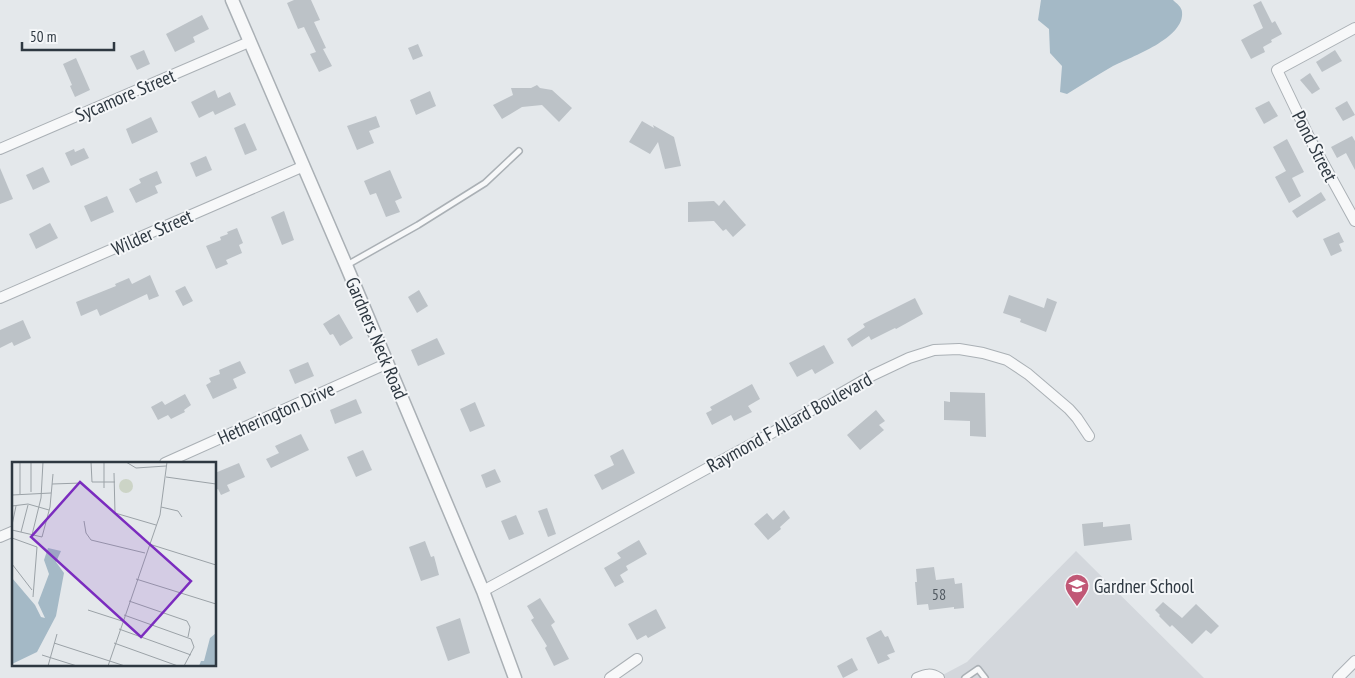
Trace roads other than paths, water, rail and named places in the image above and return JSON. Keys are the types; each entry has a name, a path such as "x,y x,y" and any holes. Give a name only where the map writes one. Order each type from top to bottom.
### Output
{"street":[{"name":"Gardners Neck Road","path":"232,0 484,591 511,677"},
{"name":"Pond Street","path":"1355,28 1277,70 1355,221"},
{"name":"Sycamore Street","path":"0,148 250,42"},
{"name":"Wilder Street","path":"0,298 304,166"},
{"name":"Raymond F Allard Boulevard","path":"484,591 761,439 873,375 909,358 934,350 959,350 983,353 1007,360 1028,374 1069,409 1089,436"},
{"name":"Hetherington Drive","path":"167,462 388,363"},
{"path":"0,537 12,532"},
{"path":"610,678 637,659"},
{"path":"1338,678 1355,661"},
{"path":"917,678 926,674 936,676"}],"lane":[{"path":"346,265 418,225 485,183 518,151"},
{"path":"965,678 978,669 985,678"}],"water":[{"path":"1041,0 1173,0 1182,10 1181,21 1166,38 1144,52 1113,66 1067,94 1060,92 1062,66 1050,53 1049,29 1038,20"}],"place":[{"name":"Gardner School","path":"1077,607"}]}
